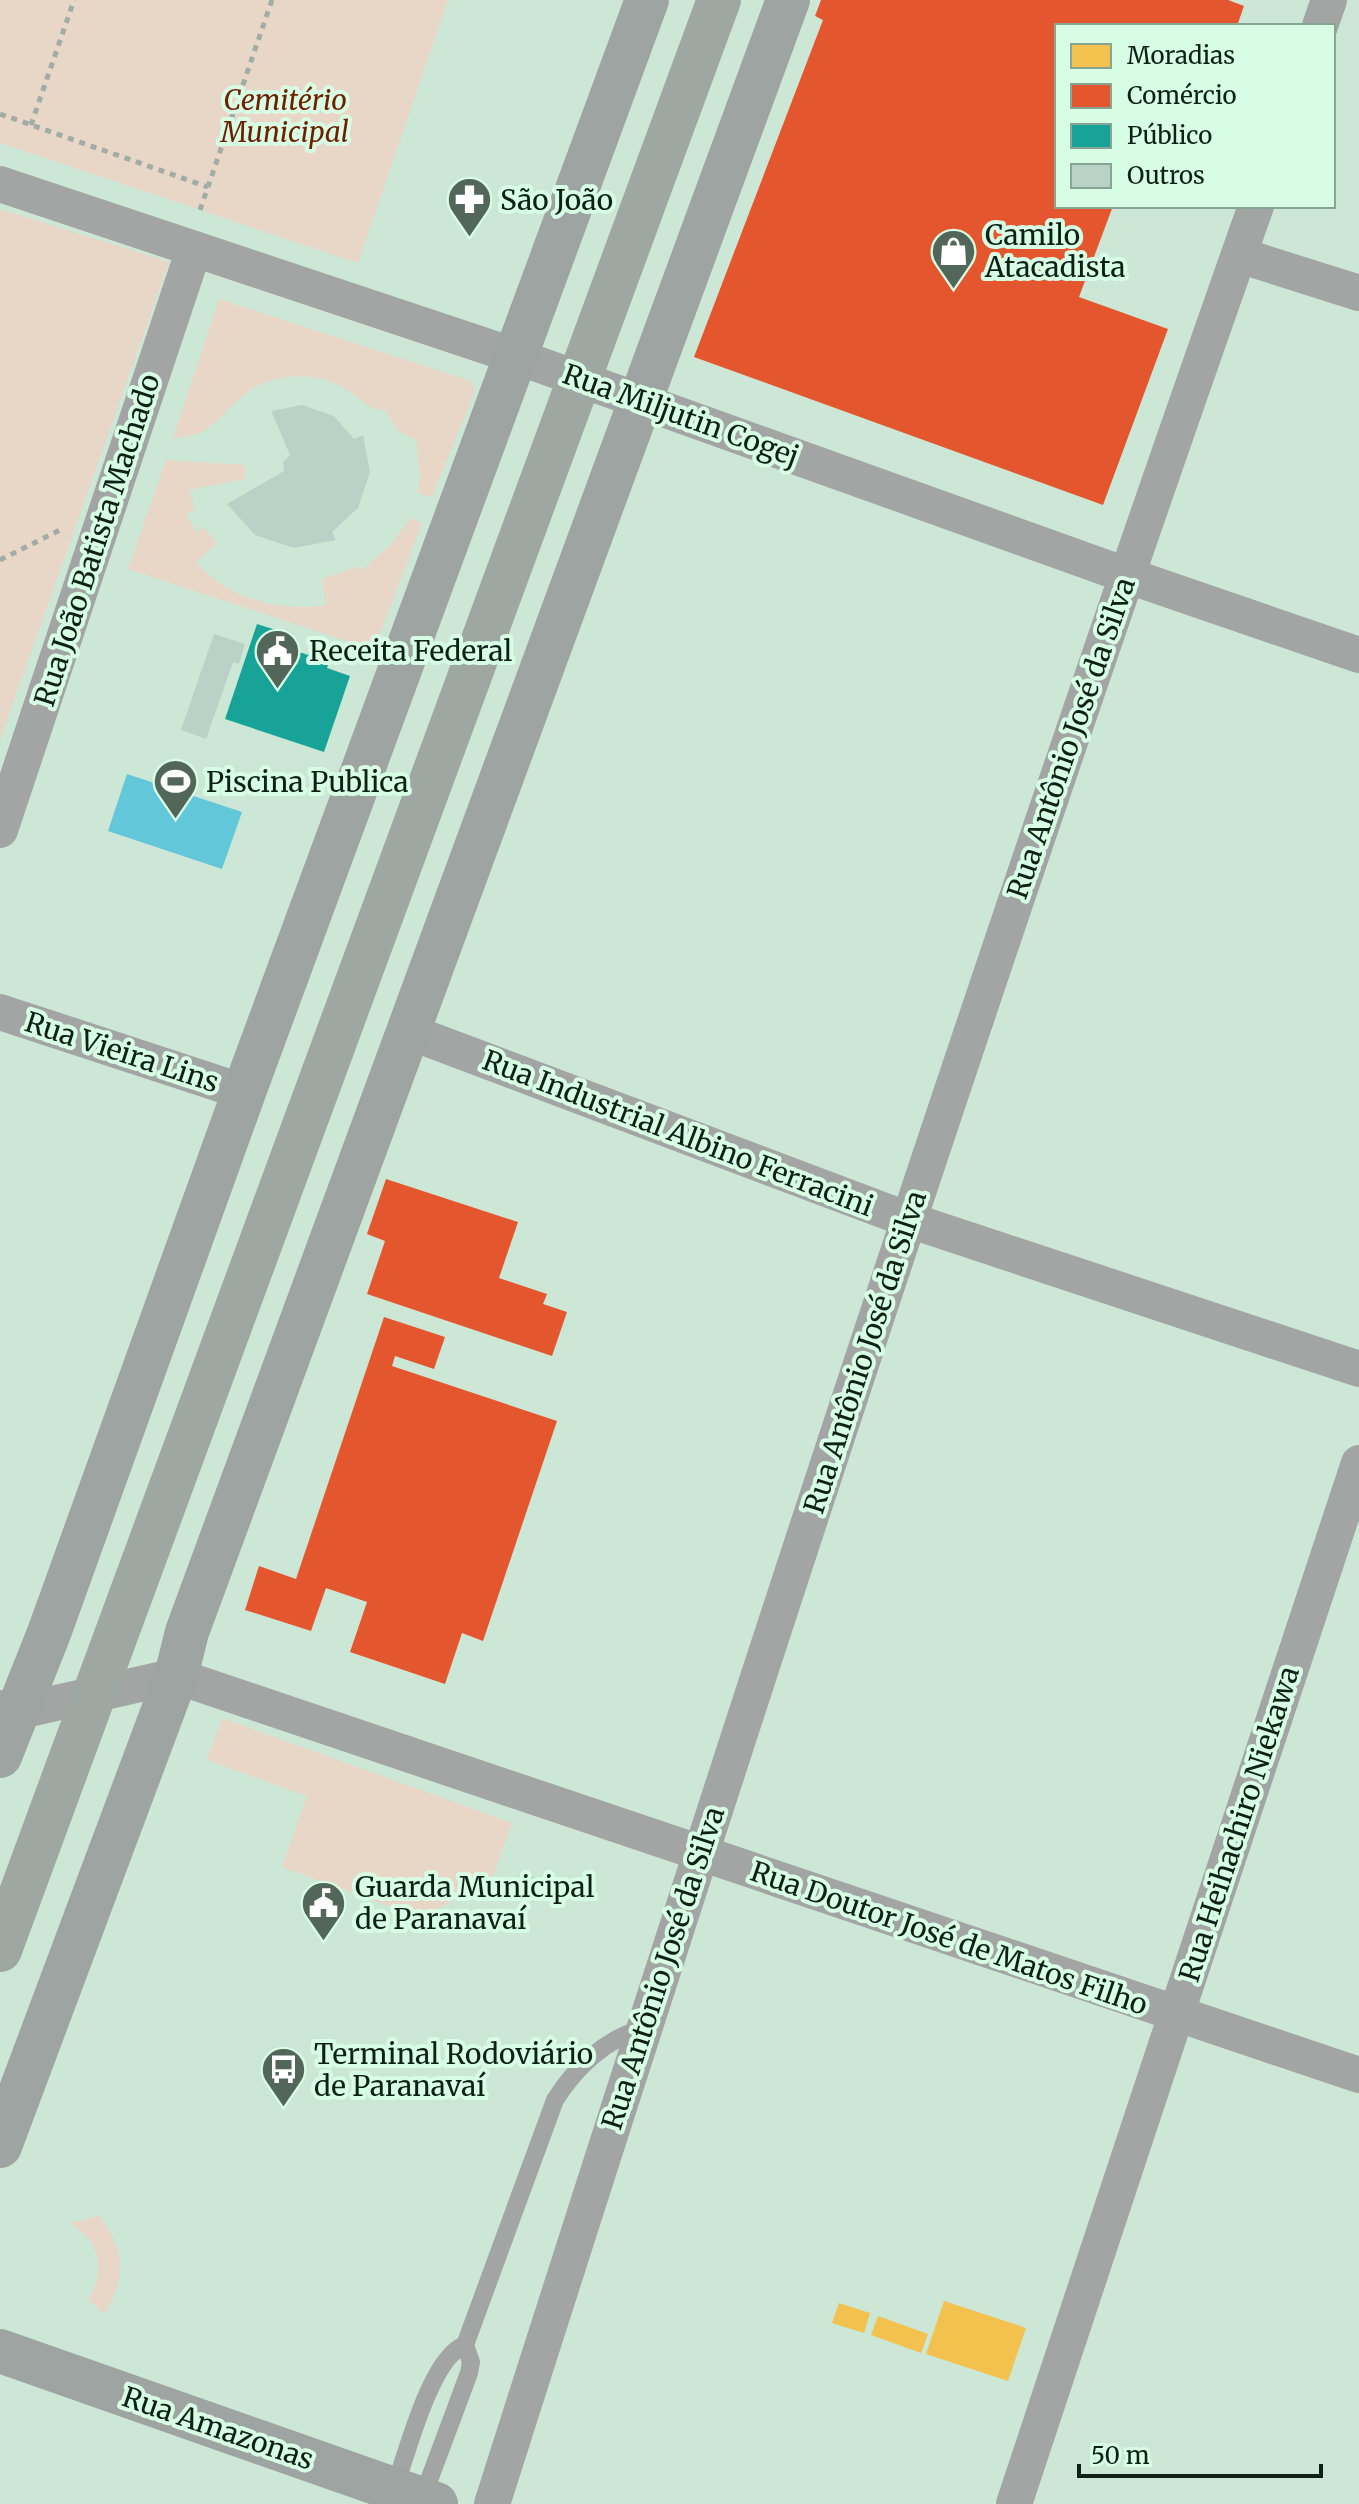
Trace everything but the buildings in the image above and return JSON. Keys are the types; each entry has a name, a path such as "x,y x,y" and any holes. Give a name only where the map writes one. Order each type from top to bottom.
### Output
{"main road":[{"path":"0,1950 719,0"}],"street":[{"path":"0,1756 8,1710 49,1633 244,1092 647,0"},
{"path":"0,2146 176,1676 187,1632 788,0"},
{"path":"1321,24 1329,0"},
{"name":"Rua Miljutin Cogej","path":"0,184 515,356 1359,655"},
{"name":"Rua Antônio José da Silva","path":"492,2504 699,1853 909,1220 1126,575 1255,208"},
{"name":"Rua João Batista Machado","path":"0,830 194,249"},
{"path":"1239,255 1359,293"},
{"name":"Rua Vieira Lins","path":"0,1012 244,1092"},
{"name":"Rua Industrial Albino Ferracini","path":"407,1031 909,1220 1359,1369"},
{"name":"Rua Heihachiro Niekawa","path":"1014,2504 1359,1463"},
{"path":"8,1710 176,1676"},
{"name":"Rua Doutor José de Matos Filho","path":"176,1676 1359,2075"},
{"name":"Rua Amazonas","path":"0,2351 417,2498"}],"lane":[{"path":"417,2498 469,2373 471,2362 465,2345 555,2100 572,2074 628,2033 643,2029"},
{"path":"417,2498 436,2375 454,2349 465,2345"}],"path":[{"path":"31,125 74,0"},
{"path":"200,210 272,0"},
{"path":"0,114 208,187"},
{"path":"0,560 69,526 99,534"}],"green space":[{"name":"Cemitério Municipal","path":"0,0 448,0 358,263 0,143"},
{"path":"0,209 169,262 0,740"},
{"path":"219,299 471,381 475,391 432,497 417,493 420,477 416,440 397,430 385,410 371,407 337,384 319,378 301,376 263,383 236,401 205,430 191,436 173,438"},
{"path":"166,460 245,465 245,479 189,490 195,509 186,514 197,532 204,528 217,543 196,562 223,585 255,600 290,606 326,605 322,579 358,566 362,571 393,542 410,518 422,523 374,650 128,569"},
{"path":"222,1718 512,1823 492,1878 422,1918 282,1867 307,1796 207,1760"},
{"path":"99,2216 114,2240 120,2264 117,2288 104,2314 88,2299 99,2267 94,2247 70,2223"}],"water":[{"name":"Piscina Publica","path":"127,774 242,812 222,869 108,831"}],"place":[{"name":"São João","path":"469,239"},
{"name":"Camilo Atacadista","path":"954,290"},
{"name":"Receita Federal","path":"278,690"},
{"name":"Piscina Publica","path":"175,821"},
{"name":"Guarda Municipal de Paranavaí","path":"324,1942"},
{"name":"Terminal Rodoviário de Paranavaí","path":"283,2109"}]}
